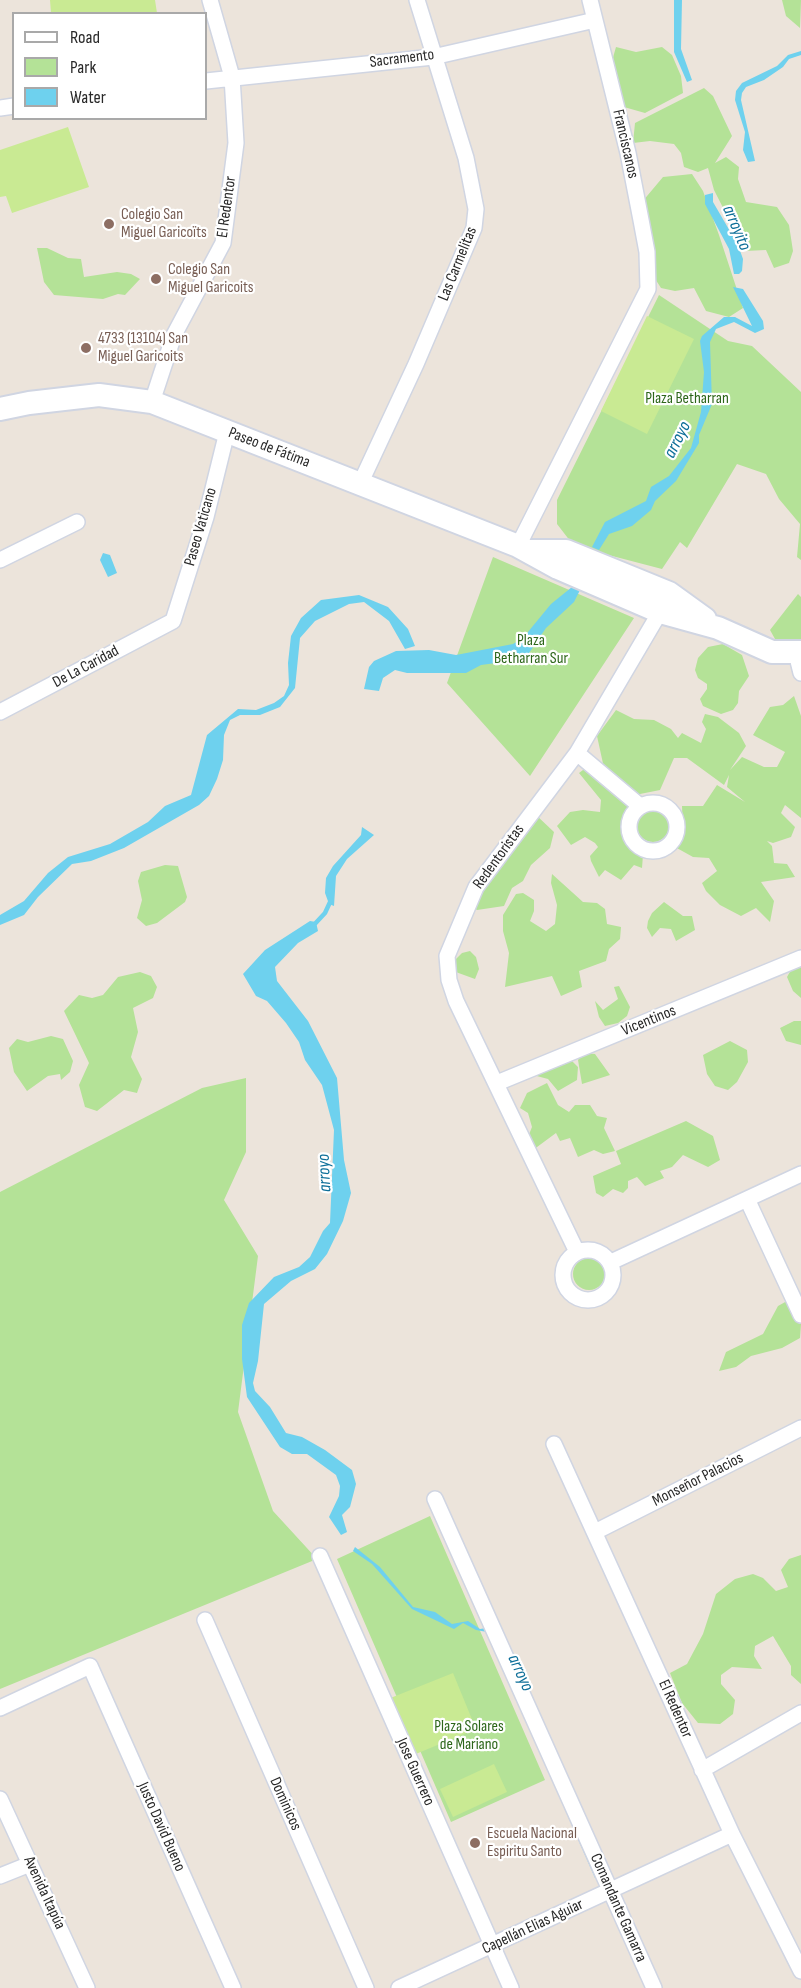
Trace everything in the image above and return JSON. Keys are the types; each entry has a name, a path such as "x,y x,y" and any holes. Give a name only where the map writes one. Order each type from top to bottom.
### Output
{"street":[{"name":"El Redentor","path":"152,402 174,336 223,243 236,143 232,77 210,0"},
{"name":"Las Carmelitas","path":"360,484 416,364 474,228 476,209 466,158 417,0"},
{"name":"Franciscanos","path":"523,548 648,289 647,252 641,220 590,0"},
{"name":"Sacramento","path":"207,81 433,57 595,20"},
{"name":"Paseo de Fátima","path":"0,409 29,403 99,395 152,402 523,548 558,568 660,612 718,628 772,652 800,659"},
{"name":"Paseo Vaticano","path":"173,621 206,517 227,432"},
{"path":"0,560 76,522"},
{"name":"Paseo de Fátima","path":"523,548 566,550 669,593 718,628"},
{"name":"Redentoristas","path":"577,1252 456,1001 449,980 447,956 476,887 577,753 660,612"},
{"name":"De La Caridad","path":"0,712 173,621"},
{"path":"577,753 640,806"},
{"name":"Vicentinos","path":"497,1083 801,958"},
{"path":"611,1262 801,1174"},
{"path":"747,1198 801,1315"},
{"path":"585,1250 600,1252 611,1262 614,1277 608,1291 596,1300 581,1299 568,1291 563,1277 566,1262 577,1252 585,1250"},
{"name":"Monseñor Palacios","path":"595,1532 801,1428"},
{"name":"El Redentor","path":"554,1444 702,1770 801,1971"},
{"name":"Comandante Gamarra","path":"435,1499 654,1988"},
{"name":"Jose Guerrero","path":"320,1556 511,1988"},
{"name":"Dominicos","path":"205,1620 366,1988"},
{"name":"Justo David Bueno","path":"0,1708 90,1666 233,1988"},
{"path":"702,1770 801,1713"},
{"name":"Avenida Itapúa","path":"0,1799 87,1988"},
{"name":"Capellán Elias Aguiar","path":"399,1988 732,1834"},
{"path":"0,1876 30,1864"}],"green space":[{"path":"50,0 155,0 157,12 51,12"},
{"path":"782,0 801,0 800,28 786,16"},
{"path":"616,47 636,52 662,47 672,55 681,76 683,93 645,113 624,107 610,68"},
{"path":"704,88 713,96 732,136 715,163 726,157 739,167 738,179 746,202 777,207 789,225 793,251 789,263 774,268 766,250 745,251 714,190 708,168 698,172 684,167 681,153 674,144 650,141 633,143 635,123"},
{"path":"68,127 89,187 12,213 6,196 0,197 0,150"},
{"path":"692,174 703,191 743,308 729,317 706,311 694,288 675,291 661,288 652,274 642,202 663,177"},
{"path":"37,248 47,248 68,258 81,259 84,277 117,272 131,274 140,279 125,295 118,294 103,299 54,295 44,282"},
{"name":"Plaza Betharran","path":"659,295 728,341 752,346 801,392 801,560 797,557 800,524 779,499 766,474 737,464 687,548 680,542 662,569 574,546 557,524 557,500"},
{"path":"647,316 694,339 647,434 601,411"},
{"name":"Plaza Betharran Sur","path":"493,557 634,618 530,776 447,683"},
{"path":"798,594 801,597 801,639 793,643 775,639 770,630"},
{"path":"723,644 742,655 749,676 739,691 738,703 733,710 721,714 703,706 700,699 707,689 707,684 698,678 695,670 698,658 708,647"},
{"path":"794,696 801,716 801,818 785,805 781,813 795,827 791,837 773,843 767,841 772,846 774,863 787,864 795,877 761,882 774,901 770,922 756,908 741,916 720,905 706,891 702,883 717,871 709,858 693,857 675,847 683,829 682,806 703,806 717,785 745,802 727,787 729,775 724,785 687,758 674,758 660,790 635,795 604,768 597,736 616,710 634,719 654,720 671,729 678,738 682,733 701,743 706,729 702,722 705,714 718,717 739,733 746,746 730,770 742,757 764,767 777,767 785,752 753,735 770,707 783,705"},
{"path":"595,761 632,800 623,826 624,839 643,855 642,868 634,865 621,880 605,870 599,877 590,856 598,847 595,843 585,837 571,845 557,826 570,812 583,810 600,812 601,800 579,773"},
{"path":"653,810 664,815 669,826 664,837 653,842 642,837 637,826 642,815"},
{"path":"535,814 554,832 550,848 531,865 523,881 512,888 504,906 477,910 468,904"},
{"path":"165,865 178,866 187,897 185,902 157,923 146,926 137,918 142,900 138,881 141,872"},
{"path":"552,874 583,902 597,903 605,909 607,924 621,927 620,939 609,949 606,961 579,971 582,987 561,996 552,976 505,987 509,953 503,931 503,915 516,894 523,893 534,900 534,911 530,921 546,931 555,924 557,905 551,883"},
{"path":"664,902 683,916 692,916 695,930 676,941 671,929 660,928 652,937 647,928 648,921 652,913"},
{"path":"470,951 476,957 479,969 475,979 453,971 454,961 462,953"},
{"path":"801,965 801,998 793,991 787,977 792,968"},
{"path":"140,972 151,976 157,987 153,998 133,1008 138,1032 131,1057 142,1079 137,1093 124,1090 97,1111 85,1107 79,1085 89,1063 64,1011 79,995 92,998 103,995 118,977"},
{"path":"619,986 630,1007 627,1016 618,1023 605,1026 599,1017 595,1001 603,1010 618,999 614,987"},
{"path":"794,1021 801,1021 801,1045 786,1041 780,1028"},
{"path":"51,1036 63,1039 73,1061 70,1072 61,1080 60,1074 48,1076 27,1091 14,1072 9,1048 17,1039 28,1042"},
{"path":"730,1041 747,1050 748,1062 737,1082 728,1090 715,1086 707,1074 703,1055"},
{"path":"584,1053 595,1054 610,1075 582,1084 578,1060"},
{"path":"566,1055 578,1067 577,1080 558,1091 548,1079 533,1075"},
{"path":"246,1078 246,1152 224,1200 258,1256 238,1412 273,1511 317,1559 0,1689 0,1192 202,1088"},
{"path":"547,1083 558,1105 569,1112 575,1105 590,1105 597,1116 607,1118 604,1128 615,1151 603,1154 594,1150 578,1157 570,1138 560,1141 556,1133 533,1150 528,1137 532,1127 528,1113 520,1108 527,1093"},
{"path":"686,1121 713,1136 720,1160 708,1167 683,1155 672,1167 660,1171 664,1178 645,1186 637,1177 628,1181 628,1188 623,1193 613,1189 603,1197 596,1193 593,1176 621,1164 616,1151"},
{"path":"589,1258 600,1263 605,1274 600,1285 589,1290 578,1285 573,1274 578,1263"},
{"path":"787,1301 795,1308 801,1324 800,1338 782,1348 751,1356 736,1367 719,1371 726,1352 763,1334 778,1306"},
{"name":"Plaza Solares de Mariano","path":"430,1516 545,1780 451,1822 337,1559"},
{"path":"801,1555 801,1684 791,1675 791,1666 773,1636 755,1646 754,1656 762,1669 732,1667 721,1675 721,1684 735,1700 733,1714 720,1724 698,1723 682,1703 670,1673 687,1664 703,1634 716,1594 735,1579 753,1574 763,1578 776,1591 788,1587 781,1570 789,1559"},
{"path":"453,1673 476,1729 411,1756 388,1699"},
{"path":"494,1764 507,1792 453,1817 440,1789"}],"water":[{"path":"674,0 682,0 681,49 692,80 687,82 674,52"},
{"path":"801,51 801,55 789,59 783,67 764,80 746,87 742,93 741,100 755,161 748,162 743,150 745,132 735,100 736,91 742,83 777,66 788,55"},
{"path":"713,193 713,202 738,245 743,259 742,271 739,274 734,274 729,249 705,204 705,195"},
{"path":"733,287 743,289 763,321 764,329 755,333 734,322 716,329 710,342 712,404 699,435 699,443 676,481 655,501 651,510 632,526 609,534 599,550 592,547 605,522 646,501 651,487 669,476 691,448 701,412 704,372 700,341 702,336 724,317 735,317 752,326"},
{"path":"103,553 110,555 117,573 108,577 100,560"},
{"path":"572,587 580,590 574,602 546,628 527,656 518,660 481,665 466,673 407,673 395,670 383,678 379,691 364,689 369,667 374,661 396,651 429,650 456,655 513,644 523,638 551,604"},
{"path":"359,595 388,607 408,629 415,646 405,649 389,621 364,602 349,604 315,621 300,638 295,688 280,707 260,715 240,715 230,720 224,735 223,760 209,796 199,805 124,848 91,861 72,864 38,897 24,915 0,925 0,915 24,901 48,873 68,857 110,844 148,822 165,806 191,795 207,735 238,709 256,710 284,696 289,685 288,663 291,636 301,618 321,600"},
{"path":"362,827 374,835 347,859 336,876 334,906 329,904 325,893 326,878 333,866 361,835"},
{"path":"310,921 316,922 318,931 298,943 275,967 277,981 308,1021 337,1078 344,1160 351,1193 343,1221 327,1254 315,1269 291,1281 264,1304 258,1361 253,1383 255,1391 270,1407 286,1433 302,1437 325,1450 352,1470 356,1484 350,1507 342,1515 347,1532 341,1535 329,1517 339,1496 340,1486 336,1475 307,1454 292,1454 280,1447 247,1397 242,1359 242,1325 249,1303 274,1277 299,1267 310,1257 323,1231 330,1223 334,1130 322,1085 305,1060 299,1042 286,1023 267,1001 256,996 243,974 265,950"},
{"path":"355,1547 380,1567 413,1607 435,1612 452,1624 468,1621 480,1629 486,1628 597,1877 595,1878 487,1632 476,1630 463,1623 454,1629 412,1609 372,1564 353,1551"}],"waterway":[{"name":"arroyo","path":"312,927 325,913 331,900"}],"place":[{"name":"Colegio San Miguel Garicoïts","path":"109,224"},
{"name":"Colegio San Miguel Garicoits","path":"156,279"},
{"name":"4733 (13104) San Miguel Garicoits","path":"86,348"},
{"name":"Escuela Nacional Espiritu Santo","path":"475,1843"}],"water label":[{"name":"arroyito","path":"736,228"}]}
